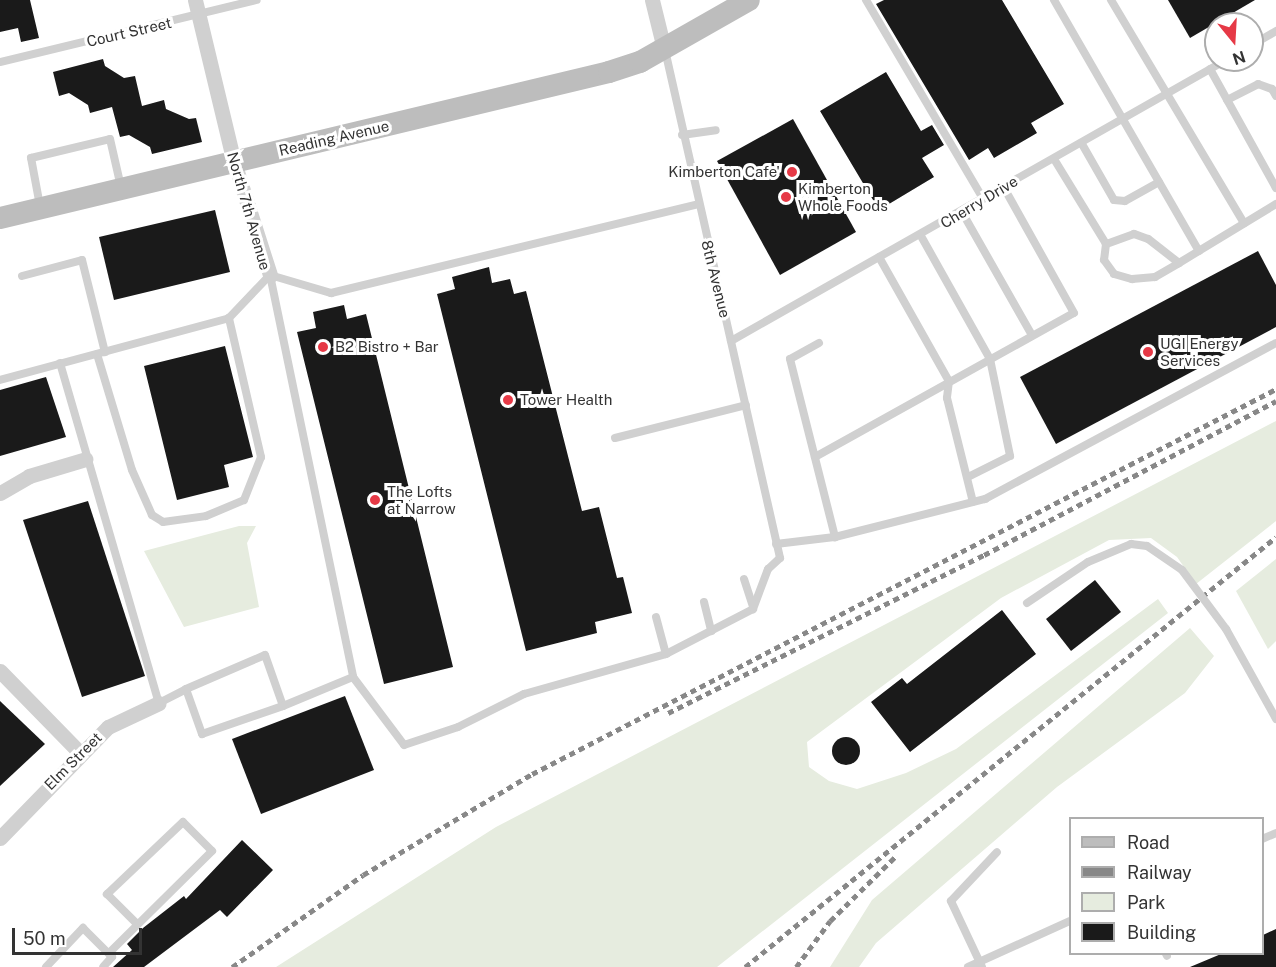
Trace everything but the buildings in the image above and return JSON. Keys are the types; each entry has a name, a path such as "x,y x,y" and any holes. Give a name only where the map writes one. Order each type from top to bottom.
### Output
{"street":[{"name":"8th Avenue","path":"652,0 664,49"},
{"name":"Reading Avenue","path":"0,218 609,72 664,49 749,0"},
{"name":"North 7th Avenue","path":"197,7 234,162 270,275"},
{"path":"0,493 29,476 86,459"},
{"path":"0,671 80,753"},
{"name":"Elm Street","path":"2,832 108,727 159,703"}],"lane":[{"name":"Court Street","path":"0,62 197,7 257,0"},
{"path":"866,0 983,199"},
{"path":"1054,0 1199,250"},
{"path":"1112,0 1244,224"},
{"name":"8th Avenue","path":"664,49 780,558 768,569 753,609"},
{"name":"Cherry Drive","path":"731,341 879,257 921,236 1205,72"},
{"path":"1212,72 1276,188"},
{"path":"1227,100 1258,84 1272,89 1276,96"},
{"path":"682,135 716,130"},
{"path":"41,208 31,158 110,139 121,189"},
{"path":"1082,144 1114,201 1125,201 1159,182"},
{"path":"1054,159 1106,244 1104,260 1114,274 1132,279 1155,277 1276,204"},
{"path":"815,457 1074,313 1004,186"},
{"path":"698,204 331,292 270,275 353,677 404,746 458,727 524,694 666,654 753,609 744,579"},
{"path":"962,212 1032,335"},
{"path":"1106,244 1134,234 1148,239 1179,263"},
{"path":"921,236 990,359 1010,456 968,477"},
{"path":"879,257 949,381 947,398 973,502"},
{"path":"0,380 60,363 101,353 229,318 261,457 244,500 206,516 163,522 152,515 132,470 101,353 82,260 22,276"},
{"name":"North 7th Avenue","path":"229,318 270,275"},
{"path":"819,343 790,359 835,537"},
{"path":"776,544 835,537 973,502 1276,343"},
{"path":"60,363 86,459 159,703 186,688 265,655 283,706"},
{"path":"615,438 746,405"},
{"path":"1027,603 1088,562 1131,544 1147,546 1182,570 1226,629 1276,719"},
{"path":"704,602 711,631"},
{"path":"656,617 666,654"},
{"path":"186,688 202,734 283,706 353,677"},
{"path":"109,953 212,851 183,822 107,894 137,924"},
{"path":"980,964 951,901 997,852"},
{"path":"968,967 980,964 1069,922"},
{"path":"46,967 83,928 112,957 103,967"}],"green space":[{"path":"1276,421 1276,521 1196,584 1177,557 1151,538 1109,540 1001,598 807,742 809,767 829,781 857,789 906,773 956,749 1158,599 1168,613 717,967 276,967 496,827"},
{"path":"239,526 256,526 247,543 259,607 184,627 144,551"},
{"path":"1276,559 1276,641 1268,649 1236,591"},
{"path":"1190,628 1214,656 1185,693 1057,787 876,943 859,967 830,967 872,900"}],"railway":[{"path":"232,967 363,875 532,774 1276,389"},
{"path":"668,713 984,555 1276,401"},
{"path":"745,967 1276,537"},
{"path":"796,967 830,921 895,857"}],"place":[{"name":"Kimberton Cafe'","path":"792,172"},
{"name":"Kimberton Whole Foods","path":"786,197"},
{"name":"B2 Bistro + Bar","path":"323,347"},
{"name":"UGI Energy Services","path":"1148,352"},
{"name":"Tower Health","path":"508,400"},
{"name":"The Lofts at Narrow","path":"375,500"}]}
